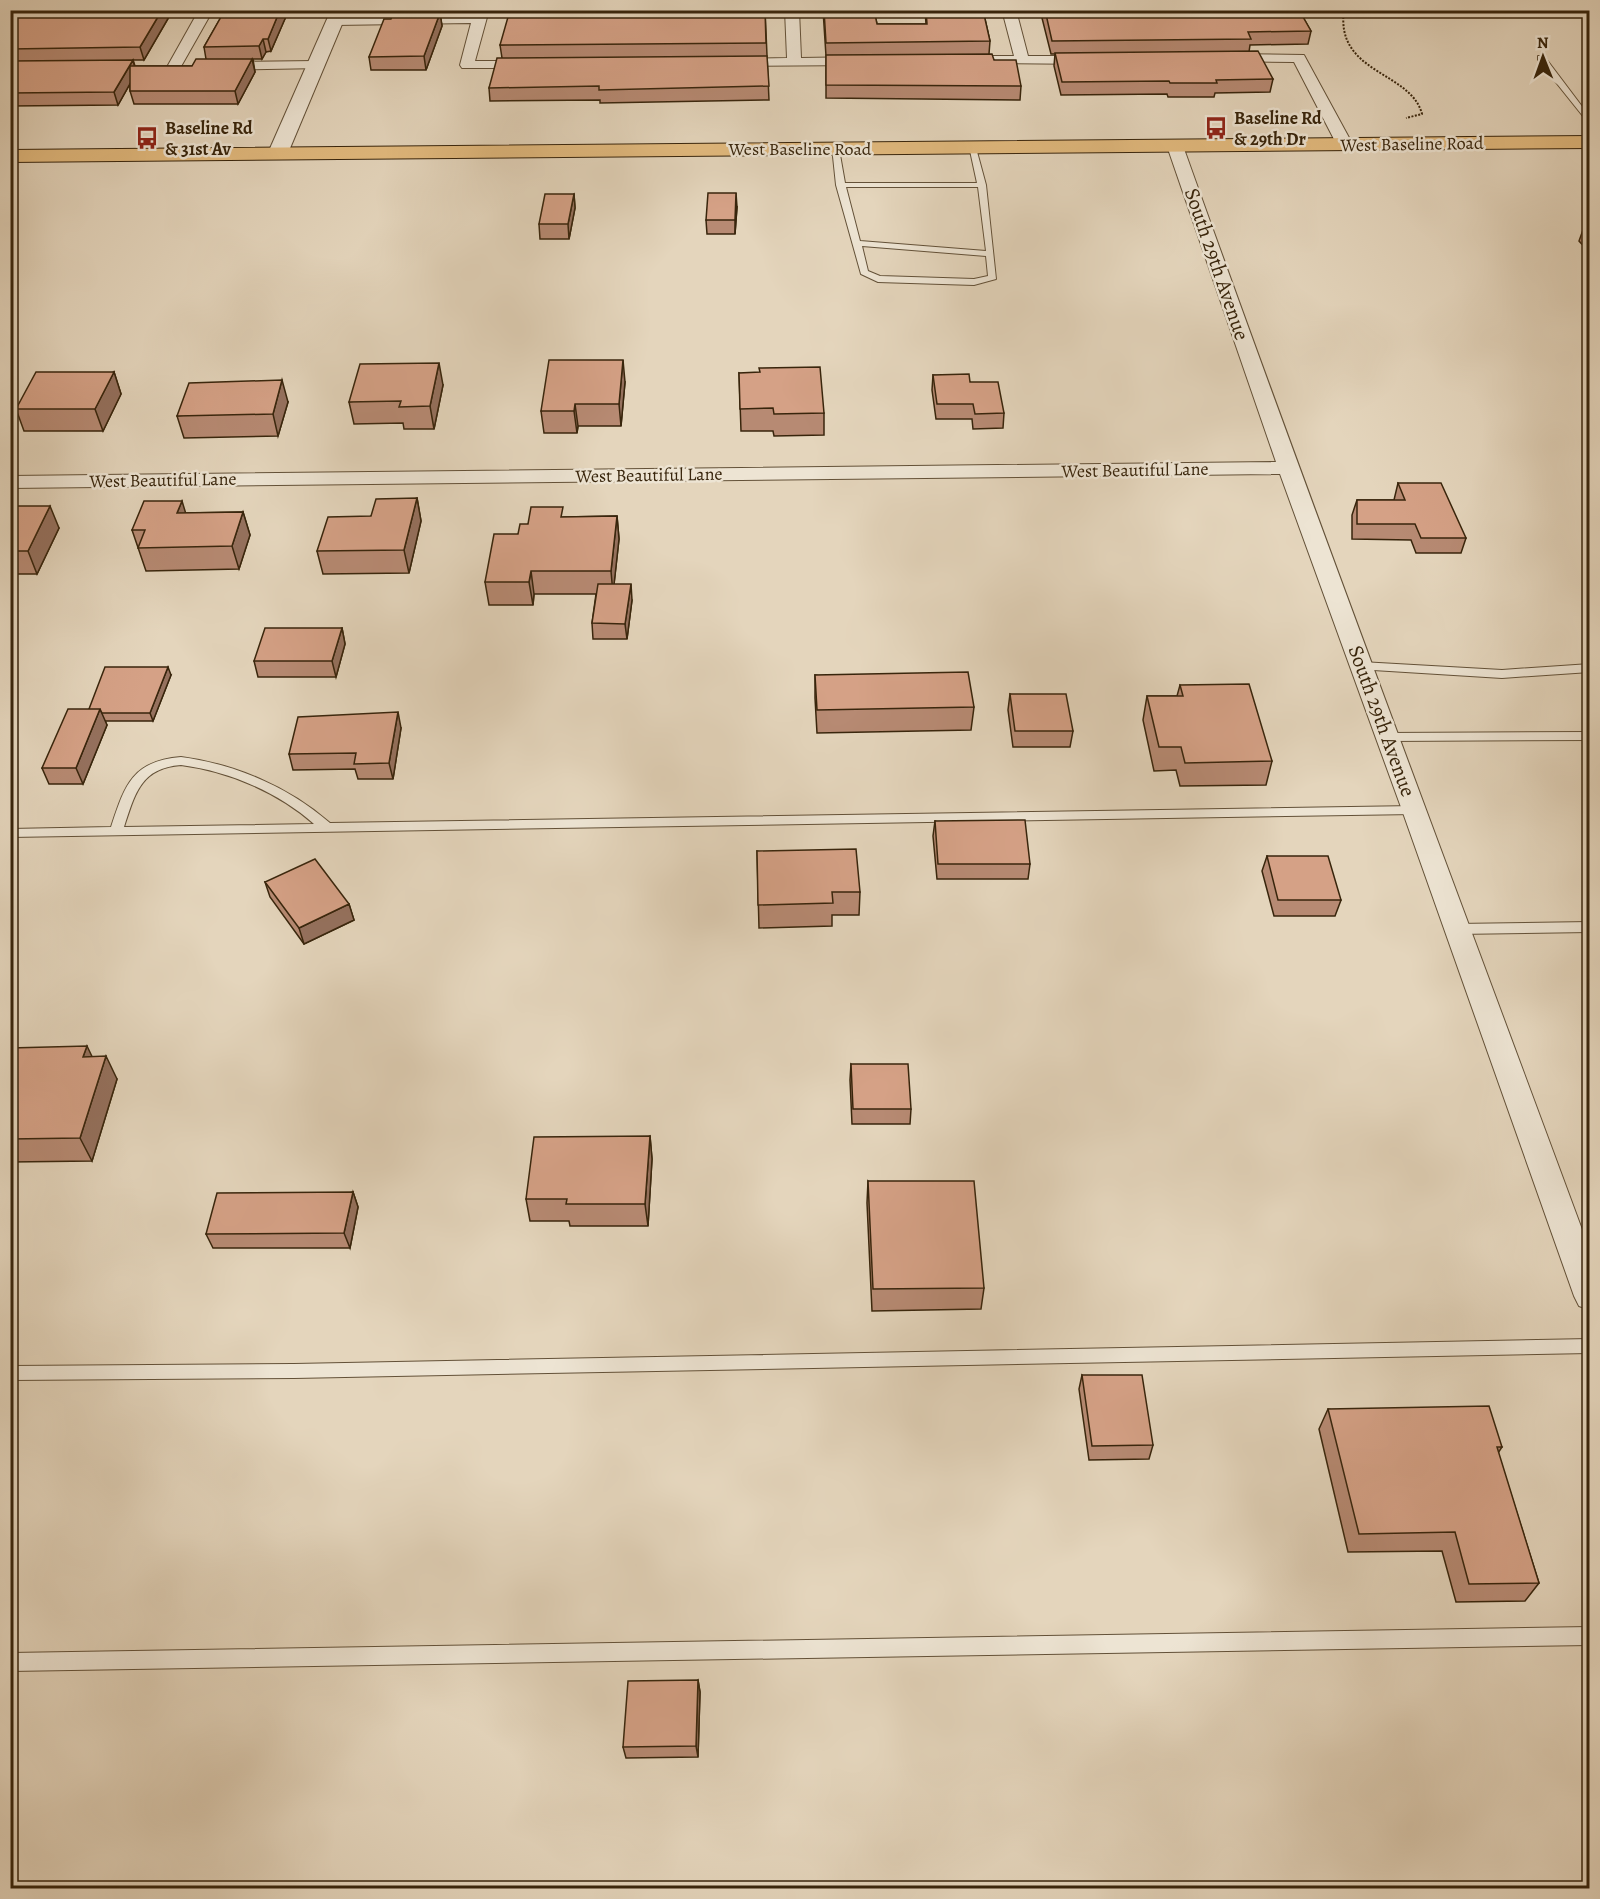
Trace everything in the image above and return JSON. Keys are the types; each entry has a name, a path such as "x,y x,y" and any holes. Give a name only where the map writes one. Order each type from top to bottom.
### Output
{"main road":[{"name":"West Baseline Road","path":"10,156 1590,142"}],"street":[{"path":"206,10 168,67 316,65"},
{"path":"792,10 794,62"},
{"path":"1008,10 1022,60"},
{"path":"278,153 337,16 481,15 467,65 548,64"},
{"path":"1207,59 1299,58 1345,145"},
{"path":"968,61 1103,59"},
{"path":"724,63 876,61"},
{"name":"South 29th Avenue","path":"1175,146 1288,468 1415,810 1590,1296"},
{"name":"West Beautiful Lane","path":"10,482 1288,468"}],"lane":[{"path":"1540,58 1590,123"},
{"path":"835,149 840,185 864,272 878,279 974,282 993,277 982,185 972,148"},
{"path":"840,185 982,185"},
{"path":"857,243 990,254"},
{"path":"1361,666 1502,674 1590,668"},
{"path":"1387,737 1590,736"},
{"path":"116,831 130,788 149,768 171,760 197,762 279,794 305,809 327,828"},
{"path":"10,833 1415,810"},
{"path":"1456,929 1590,927"},
{"path":"10,1373 306,1370 1590,1346"},
{"path":"10,1662 1590,1636"}],"path":[{"path":"1344,10 1342,19 1348,39 1357,54 1375,71 1405,90 1418,103 1423,112 1418,116 1398,119"}],"building":[{"path":"10,10 162,10 140,47 10,49"},
{"path":"225,10 280,10 268,39 263,39 259,46 204,47"},
{"path":"510,10 765,10 766,43 500,45"},
{"path":"824,10 874,10 877,24 927,24 926,10 983,10 990,41 826,43"},
{"path":"1045,10 1299,10 1311,31 1248,32 1251,39 1052,41"},
{"path":"440,13 424,56 369,57 384,19 391,19 393,14"},
{"path":"1258,51 1273,79 1216,80 1217,83 1062,82 1055,53"},
{"path":"992,54 994,60 1016,60 1021,86 826,85 826,55"},
{"path":"767,56 769,86 599,90 599,86 489,88 497,58"},
{"path":"196,59 252,59 235,91 130,91 130,66 192,66"},
{"path":"133,60 114,92 10,93 10,61"},
{"path":"708,193 736,193 735,220 706,220"},
{"path":"545,194 574,194 568,224 539,224"},
{"path":"549,360 623,360 619,404 575,404 574,411 541,411"},
{"path":"439,363 430,406 399,407 401,401 349,402 360,364"},
{"path":"820,367 824,413 774,414 773,408 740,409 739,373 760,372 759,368"},
{"path":"36,372 114,372 95,409 16,409"},
{"path":"969,374 970,382 998,382 1004,413 975,414 973,404 937,404 933,375"},
{"path":"282,380 273,414 177,416 189,383"},
{"path":"1398,483 1441,483 1466,538 1421,538 1415,524 1357,524 1357,500 1405,500"},
{"path":"417,498 404,550 317,551 328,517 371,516 376,499"},
{"path":"144,501 182,501 177,513 243,512 232,546 138,548 145,530 132,530"},
{"path":"10,506 50,506 28,551 10,551"},
{"path":"531,507 563,507 561,517 617,516 611,571 531,571 529,582 485,582 494,534 518,534 520,524 528,524"},
{"path":"598,584 631,584 625,624 592,623"},
{"path":"265,628 342,628 332,661 254,661"},
{"path":"105,667 168,667 150,713 102,713 100,709 89,709"},
{"path":"968,672 974,707 817,710 815,675"},
{"path":"1249,684 1272,761 1185,763 1181,747 1159,747 1147,696 1183,696 1180,685"},
{"path":"1010,694 1066,694 1073,731 1015,731"},
{"path":"68,709 100,709 76,768 42,768"},
{"path":"398,712 389,763 354,764 356,753 289,754 298,717"},
{"path":"1025,820 1030,864 938,864 935,821"},
{"path":"856,849 860,892 832,892 833,903 758,905 757,851"},
{"path":"1267,856 1328,856 1341,900 1278,900"},
{"path":"315,859 349,904 299,928 265,882"},
{"path":"87,1046 83,1057 106,1056 80,1138 10,1139 10,1048"},
{"path":"851,1064 908,1064 911,1109 853,1109"},
{"path":"650,1136 645,1204 566,1204 567,1199 526,1199 534,1137"},
{"path":"868,1181 974,1181 984,1288 873,1289"},
{"path":"353,1192 344,1233 206,1234 217,1193"},
{"path":"1082,1375 1142,1375 1153,1445 1092,1446"},
{"path":"1489,1406 1502,1447 1497,1447 1539,1583 1469,1584 1455,1532 1359,1534 1328,1409"},
{"path":"698,1680 696,1746 623,1747 628,1681"}],"place":[{"name":"Baseline Rd & 29th Dr","path":"1216,128"},
{"name":"Baseline Rd & 31st Av","path":"147,138"}]}
